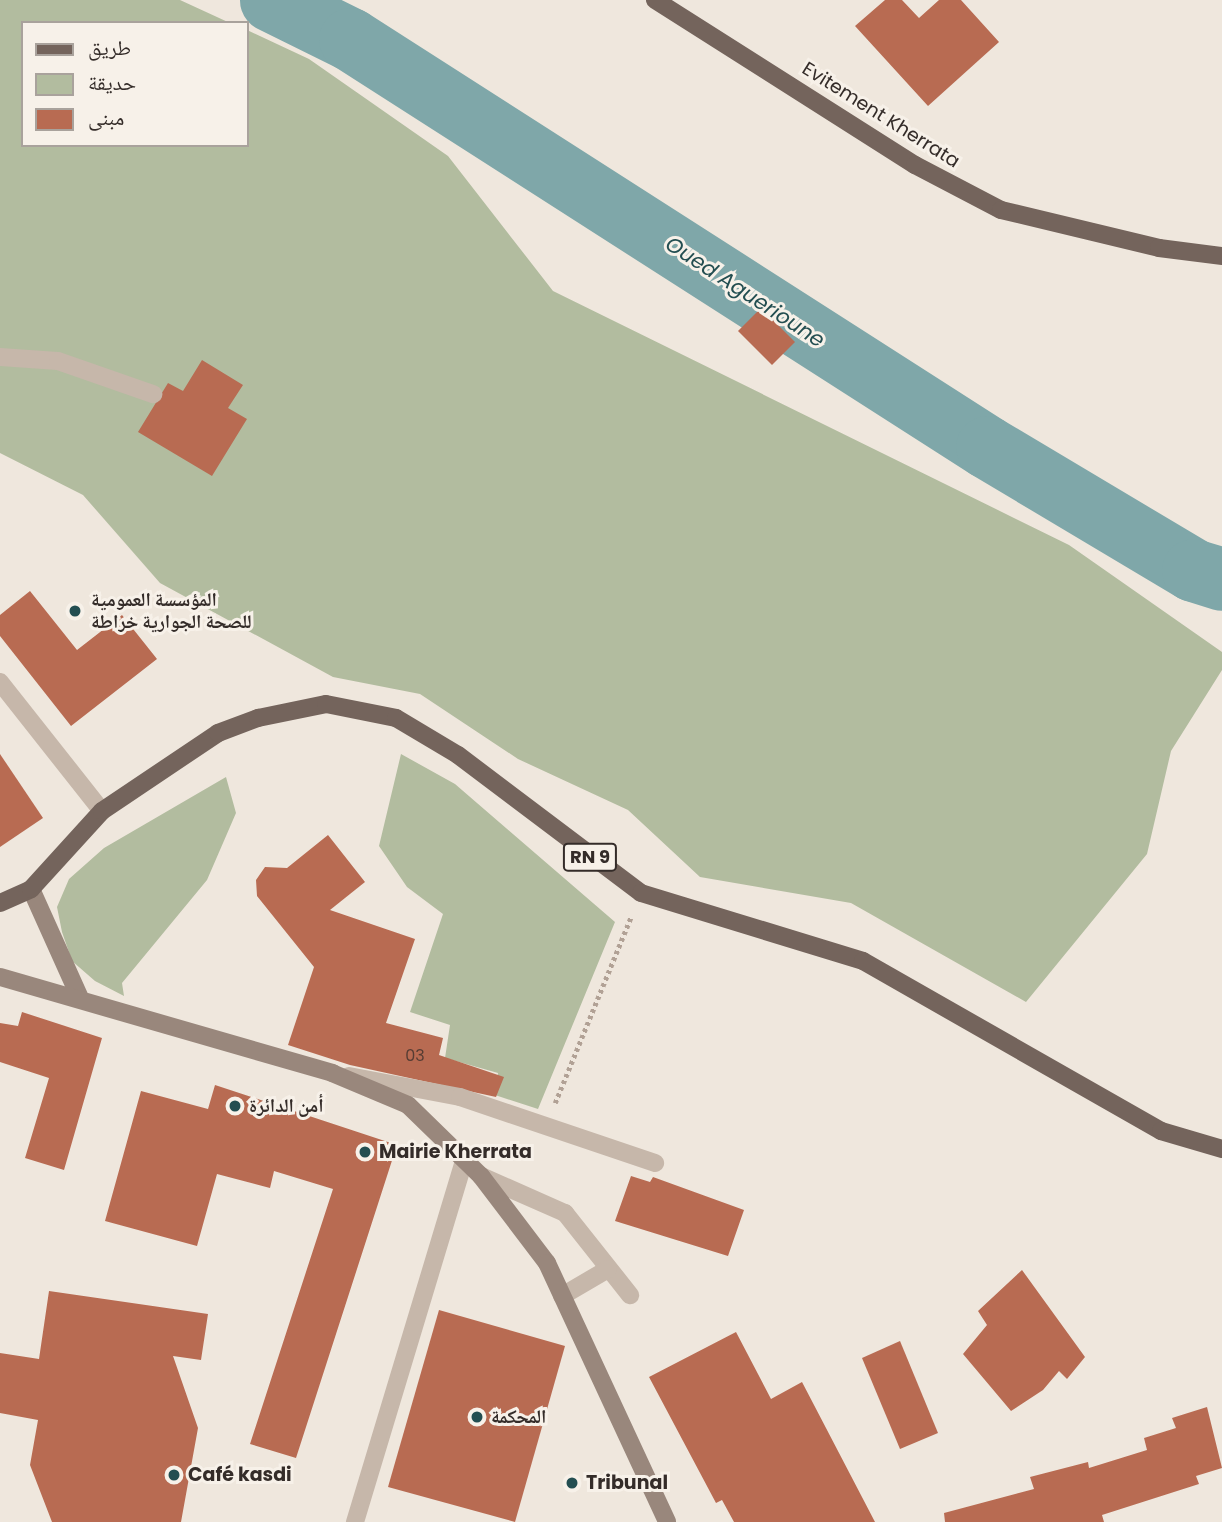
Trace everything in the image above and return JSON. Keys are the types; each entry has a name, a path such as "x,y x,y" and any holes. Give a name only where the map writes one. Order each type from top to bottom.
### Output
{"main road":[{"name":"Evitement Kherrata","path":"655,0 915,165 1001,210 1159,248 1222,256"},
{"name":"RN 9","path":"0,903 31,889 102,811 218,733 258,718 326,704 396,718 458,755 640,893 863,961 1161,1131 1222,1149"}],"street":[{"path":"0,357 58,361 153,394"},
{"path":"0,682 102,811"},
{"path":"31,889 79,996"},
{"path":"0,977 79,996 332,1073 408,1105 481,1176 547,1263 667,1522"},
{"path":"332,1073 460,1097 655,1163"},
{"path":"355,1522 464,1160"},
{"path":"481,1176 565,1213 630,1295"},
{"path":"562,1296 608,1269"}],"path":[{"path":"560,1090 631,918"}],"green space":[{"path":"0,0 180,0 226,21 21,21 21,147 248,147 248,30 309,59 448,156 553,291 1069,545 1222,652 1222,670 1171,751 1147,854 1026,1002 851,903 700,877 628,810 518,759 420,694 333,677 160,583 83,495 0,453"},
{"path":"401,754 455,784 615,922 538,1109 495,1095 498,1073 445,1058 450,1025 410,1012 443,914 407,887 379,846"},
{"path":"226,777 236,813 207,880 122,983 124,996 95,981 72,961 62,932 57,907 69,879 104,848"}],"building":[{"path":"885,0 902,0 919,18 939,0 961,0 999,42 928,106 855,26"},
{"path":"761,308 795,342 772,365 738,331"},
{"path":"202,360 243,385 228,408 247,419 212,476 138,432 168,383 183,391"},
{"path":"30,591 77,650 122,615 157,659 71,726 0,636 0,615"},
{"path":"0,754 43,818 0,847"},
{"path":"328,835 365,882 330,910 415,939 386,1023 443,1038 439,1055 504,1077 496,1097 350,1065 288,1045 314,967 257,896 256,880 265,867 287,868"},
{"path":"22,1012 102,1038 64,1170 25,1158 49,1078 0,1062 0,1023 18,1026"},
{"path":"215,1085 397,1145 296,1458 250,1444 333,1189 274,1171 270,1188 217,1174 197,1246 105,1221 141,1091 208,1109"},
{"path":"631,1176 650,1182 653,1177 744,1210 728,1256 615,1221"},
{"path":"1022,1270 1085,1357 1067,1379 1059,1371 1043,1390 1011,1411 963,1354 987,1325 978,1311"},
{"path":"49,1291 208,1314 201,1360 173,1356 198,1428 181,1522 52,1522 30,1465 38,1420 0,1413 0,1353 39,1359"},
{"name":"المحكمة","path":"439,1310 565,1346 515,1522 388,1487"},
{"path":"736,1332 771,1399 802,1382 875,1522 734,1522 722,1500 716,1503 649,1377"},
{"path":"900,1341 938,1433 900,1449 862,1358"},
{"path":"1207,1407 1222,1468 1196,1476 1199,1484 1102,1515 1104,1522 945,1522 944,1513 1034,1489 1030,1477 1088,1462 1089,1468 1147,1450 1144,1438 1176,1428 1172,1418"}],"waterway":[{"name":"Oued Aguerioune","path":"271,0 350,39 987,447 1193,570 1222,579"}],"place":[{"name":"المؤسسة العمومية للصحة الجوارية خراطة","path":"75,611"},
{"name":"أمن الدائرة","path":"235,1106"},
{"name":"Mairie Kherrata","path":"365,1152"},
{"name":"المحكمة","path":"477,1417"},
{"name":"Café kasdi","path":"174,1475"},
{"name":"Tribunal","path":"572,1483"}]}
